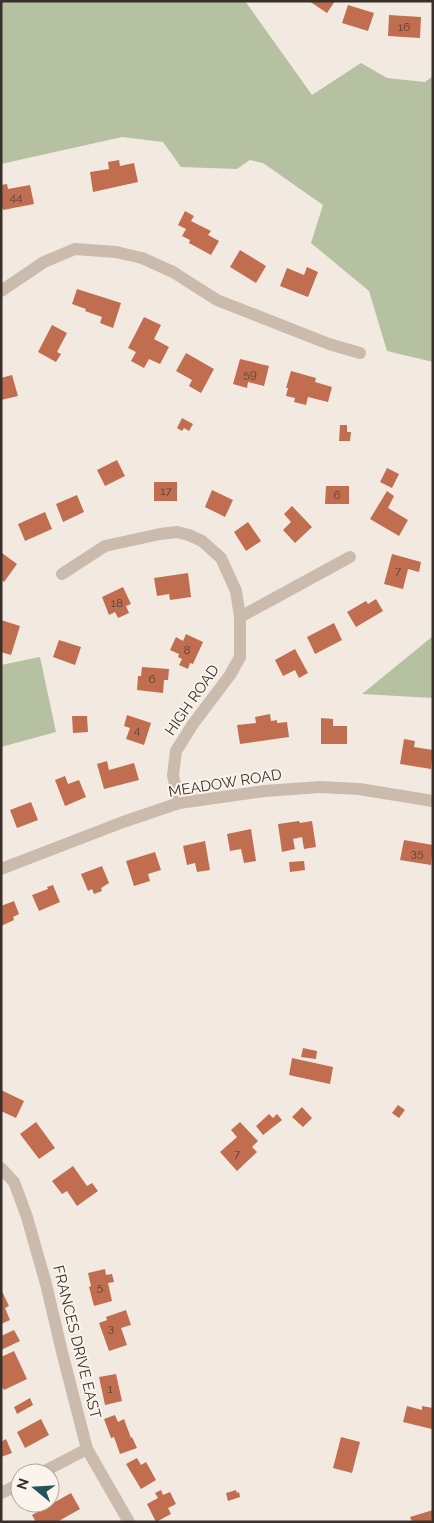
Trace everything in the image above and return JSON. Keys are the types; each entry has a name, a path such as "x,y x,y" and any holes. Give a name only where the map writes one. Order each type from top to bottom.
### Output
{"street":[{"path":"1,291 44,262 75,250 116,252 142,258 174,272 217,300 329,344 360,353"},
{"name":"HIGH ROAD","path":"62,574 105,546 177,532 202,541 221,558 236,592 240,617 240,656 230,675 176,751 173,775 179,803"},
{"path":"240,617 350,557"},
{"name":"MEADOW ROAD","path":"1,869 179,803 265,791 320,787 359,789 433,802"},
{"name":"FRANCES DRIVE EAST","path":"1,1168 14,1182 27,1217 46,1284 87,1449 129,1522"},
{"path":"60,1463 87,1449"}],"green space":[{"path":"1,1 245,1 312,95 361,63 387,78 425,82 433,76 433,362 387,351 369,291 311,243 323,205 263,163 250,160 237,169 181,167 163,142 122,137 1,164"},
{"path":"433,636 433,698 362,694"},
{"path":"40,657 56,732 1,747 1,665"}],"building":[{"path":"309,1 335,1 327,13"},
{"path":"348,5 374,13 368,31 342,23"},
{"path":"389,15 421,17 420,38 388,36"},
{"path":"119,160 120,166 134,163 138,182 93,192 90,172 109,169 108,162"},
{"path":"7,184 8,189 30,185 34,204 3,210 1,185"},
{"path":"185,211 194,216 191,221 211,231 208,235 219,241 211,255 189,243 190,240 182,236 186,229 178,225"},
{"path":"240,250 266,266 256,283 230,267"},
{"path":"307,267 318,272 308,297 280,286 287,268 304,275"},
{"path":"77,289 121,303 113,328 100,323 102,317 72,304"},
{"path":"144,317 161,325 154,339 169,347 160,364 149,359 144,368 131,361 136,352 128,348"},
{"path":"52,325 67,333 57,352 61,354 56,362 38,352"},
{"path":"186,353 214,369 201,393 189,386 192,380 176,371"},
{"path":"240,359 269,366 264,386 248,382 247,388 233,384"},
{"path":"291,371 316,378 315,382 332,387 328,402 308,397 306,405 294,402 295,398 286,396 288,388 286,388"},
{"path":"12,375 18,396 1,400 1,378"},
{"path":"182,418 193,424 189,431 184,428 182,431 177,428"},
{"path":"340,425 347,425 347,432 351,432 350,441 339,441"},
{"path":"117,460 125,476 105,486 97,470"},
{"path":"387,468 399,474 392,488 380,482"},
{"path":"154,482 177,482 177,501 154,501"},
{"path":"326,486 349,486 349,504 325,504"},
{"path":"212,490 233,500 225,517 205,507"},
{"path":"387,491 394,496 388,508 408,520 399,536 370,519"},
{"path":"77,495 84,512 63,522 56,504"},
{"path":"292,506 312,527 295,543 283,530 291,522 284,514"},
{"path":"45,512 52,529 25,541 18,524"},
{"path":"248,522 261,541 246,551 234,532"},
{"path":"2,553 17,564 4,582 1,580"},
{"path":"392,554 421,562 419,572 408,569 403,589 384,584"},
{"path":"188,573 191,597 170,600 169,594 157,596 154,578"},
{"path":"123,587 131,604 126,606 129,613 118,618 115,612 109,615 102,597"},
{"path":"376,599 383,611 356,627 347,612 366,601 368,604"},
{"path":"1,620 20,626 11,655 1,652"},
{"path":"334,623 342,640 315,654 307,637"},
{"path":"186,634 203,642 193,664 190,663 188,669 179,665 182,659 178,657 179,654 170,650 176,637 183,641"},
{"path":"59,640 81,647 75,665 53,657"},
{"path":"295,649 308,673 299,678 295,670 283,676 275,660"},
{"path":"142,667 169,669 168,680 164,680 163,693 137,690 138,676 141,676"},
{"path":"270,714 271,721 277,720 277,723 287,722 289,737 240,744 237,725 256,723 255,717"},
{"path":"127,715 151,723 144,745 126,739 130,728 124,726"},
{"path":"72,716 87,716 88,732 73,733"},
{"path":"321,718 333,719 333,726 347,726 347,744 321,744"},
{"path":"404,739 415,741 414,747 433,750 431,769 400,764"},
{"path":"107,761 109,770 134,763 139,780 104,789 97,764"},
{"path":"65,776 68,784 79,780 86,797 65,806 55,780"},
{"path":"31,802 38,820 17,828 10,810"},
{"path":"299,821 300,823 312,821 316,847 304,849 302,837 293,839 295,849 282,852 278,824"},
{"path":"251,829 256,861 244,863 241,849 230,851 227,834"},
{"path":"404,840 433,845 431,865 400,860"},
{"path":"205,841 210,870 197,872 195,863 187,865 183,846"},
{"path":"155,852 161,870 148,874 150,881 134,886 126,861"},
{"path":"304,861 305,870 290,872 289,862"},
{"path":"102,866 109,883 101,888 102,891 94,894 92,889 88,891 81,874"},
{"path":"53,885 60,902 39,911 32,895"},
{"path":"14,901 19,914 13,917 14,920 1,926 1,906"},
{"path":"303,1048 317,1051 316,1059 301,1057"},
{"path":"292,1058 333,1067 330,1084 289,1075"},
{"path":"1,1090 24,1101 16,1118 1,1111"},
{"path":"398,1105 405,1110 399,1118 392,1113"},
{"path":"302,1107 312,1118 303,1127 292,1117"},
{"path":"269,1114 273,1118 277,1114 282,1120 263,1135 256,1126"},
{"path":"36,1122 55,1148 39,1159 20,1134"},
{"path":"240,1122 258,1141 252,1147 257,1152 237,1171 220,1152 237,1137 231,1130"},
{"path":"73,1166 87,1186 92,1183 98,1191 77,1206 67,1191 62,1194 52,1181"},
{"path":"105,1269 106,1275 112,1274 114,1282 108,1283 112,1301 94,1306 89,1287 91,1286 88,1273"},
{"path":"1,1289 9,1306 5,1308 10,1320 1,1324"},
{"path":"126,1310 131,1325 121,1328 127,1345 109,1351 99,1323 107,1320 106,1317"},
{"path":"14,1330 20,1341 1,1350 1,1336"},
{"path":"14,1351 27,1379 4,1390 1,1385 1,1357"},
{"path":"116,1374 122,1401 105,1405 99,1377"},
{"path":"30,1398 33,1405 17,1414 14,1407"},
{"path":"407,1406 422,1410 422,1406 433,1408 432,1429 403,1422"},
{"path":"115,1415 118,1422 124,1419 137,1448 120,1454 114,1437 111,1438 104,1419"},
{"path":"41,1419 49,1435 25,1448 17,1432"},
{"path":"341,1437 360,1442 352,1473 333,1468"},
{"path":"6,1439 12,1453 1,1457 1,1442"},
{"path":"137,1458 141,1465 146,1462 156,1480 141,1489 126,1464"},
{"path":"161,1490 163,1495 170,1492 176,1504 168,1508 171,1514 156,1522 147,1504 158,1498 155,1493"},
{"path":"236,1490 237,1493 239,1492 240,1497 228,1501 226,1493"},
{"path":"71,1493 80,1509 57,1522 36,1522 32,1515 36,1513 60,1513 60,1499"},
{"path":"433,1510 433,1522 412,1522 410,1517"}]}
